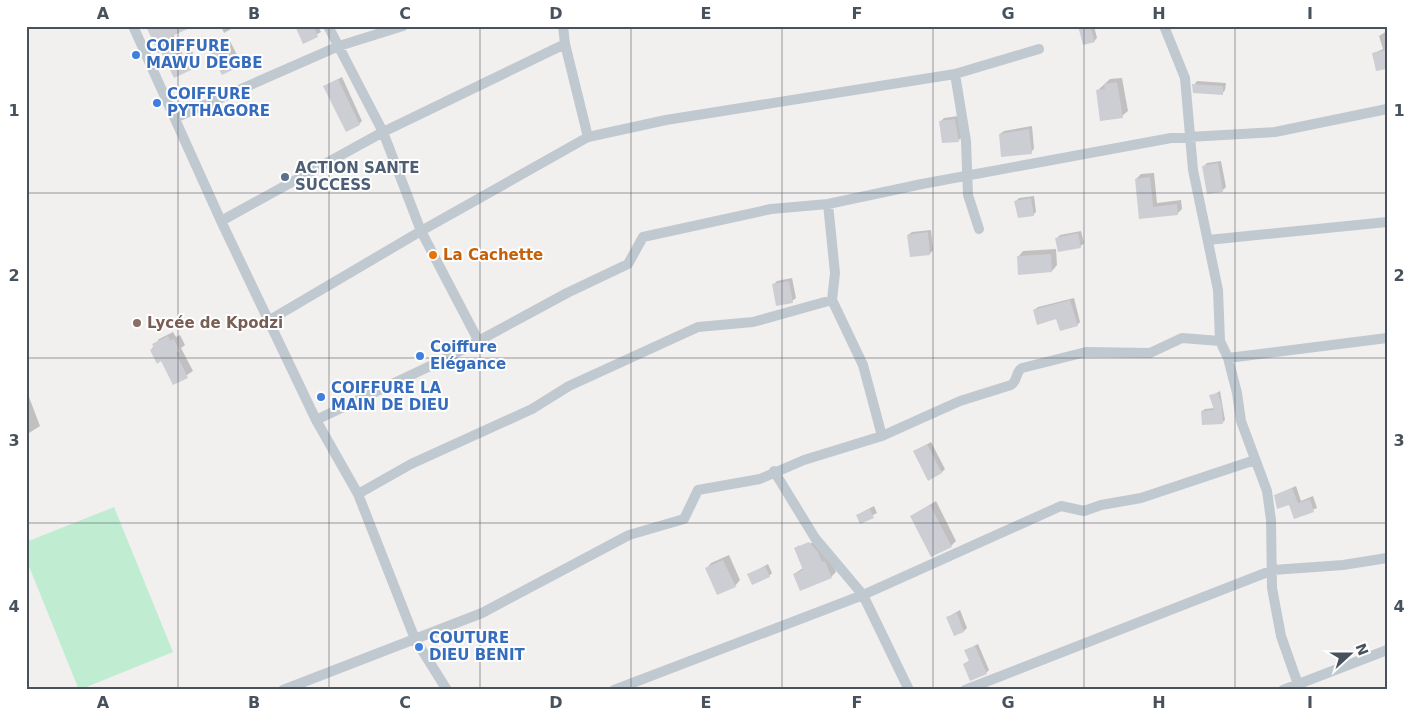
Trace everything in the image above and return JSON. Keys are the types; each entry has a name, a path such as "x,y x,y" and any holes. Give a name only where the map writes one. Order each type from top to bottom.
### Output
{"street":[{"path":"133,26 268,321 316,420 358,494 415,639 447,690"},
{"path":"328,26 383,132 421,231 478,340"},
{"path":"175,118 339,46 403,26"},
{"path":"562,26 588,137"},
{"path":"1164,26 1184,78 1193,170 1218,290 1220,341 1228,358 1237,393 1241,421 1270,506 1272,588 1281,636 1299,686"},
{"path":"221,221 383,132 565,44"},
{"path":"268,321 421,231 588,137 666,120 955,74 1039,49"},
{"path":"955,74 969,177 968,195 979,230"},
{"path":"316,420 445,359 567,293 628,264 643,237 771,209 828,204 922,184 969,177 1171,138 1275,132 1387,109"},
{"path":"828,204 835,273 832,300 863,365 882,436"},
{"path":"1208,240 1387,222"},
{"path":"358,494 411,464 532,409 569,386 698,327 753,322 832,300"},
{"path":"283,690 482,613 595,551 630,535 684,519 698,490 742,484 760,479 774,471 804,460 882,436 946,406 1011,385 1016,381 1018,371 1022,368 1086,352 1150,353 1182,338 1220,341"},
{"path":"1228,358 1387,338"},
{"path":"614,690 863,595 1062,506 1084,511 1101,505 1141,498 1255,460"},
{"path":"774,471 814,538 863,595 909,690"},
{"path":"965,690 1273,570 1343,565 1387,558"},
{"path":"1283,690 1299,686 1387,650"}],"green space":[{"path":"114,507 173,652 79,690 26,559 26,542"}],"building":[{"path":"146,26 194,26 168,38 178,59 187,55 193,69 174,78 161,52 158,53"},
{"path":"295,26 314,26 318,37 303,44"},
{"path":"1078,26 1090,26 1095,42 1083,45"},
{"path":"225,41 238,67 222,75 209,49"},
{"path":"1387,50 1387,69 1376,71 1372,53"},
{"path":"338,79 360,125 346,132 323,86"},
{"path":"1117,82 1123,118 1100,121 1096,90 1105,89 1104,84"},
{"path":"1192,84 1223,86 1223,95 1193,93"},
{"path":"955,119 959,142 942,143 939,121"},
{"path":"1029,129 1032,154 1001,157 999,134"},
{"path":"1218,163 1223,192 1207,194 1202,166"},
{"path":"1150,177 1153,207 1177,204 1178,215 1139,219 1135,179"},
{"path":"1031,198 1034,216 1018,218 1014,201"},
{"path":"928,232 930,255 910,257 907,235"},
{"path":"1078,233 1081,248 1058,252 1055,238"},
{"path":"1051,254 1052,272 1018,275 1017,256"},
{"path":"789,281 793,303 776,306 772,284"},
{"path":"1070,300 1078,326 1060,331 1056,319 1037,325 1033,310"},
{"path":"168,336 170,341 174,339 180,351 176,353 188,378 173,385 161,361 157,364 150,350 154,348 152,344"},
{"path":"1218,393 1222,406 1223,424 1202,425 1201,411 1214,410 1209,395"},
{"path":"927,444 942,473 928,481 913,451"},
{"path":"1292,488 1298,503 1310,499 1314,512 1294,519 1289,505 1277,509 1274,495"},
{"path":"930,505 952,547 931,557 910,516"},
{"path":"870,509 874,518 860,524 856,515"},
{"path":"809,542 818,552 822,562 825,561 832,578 800,591 793,574 803,570 794,548"},
{"path":"723,560 736,587 717,595 705,568"},
{"path":"765,566 770,577 752,585 747,574"},
{"path":"957,613 964,632 954,636 946,617"},
{"path":"975,646 987,674 970,681 963,664 969,661 964,650"}],"place":[{"name":"COIFFURE MAWU DEGBE","path":"136,55"},
{"name":"COIFFURE PYTHAGORE","path":"157,103"},
{"name":"ACTION SANTE SUCCESS","path":"285,177"},
{"name":"La Cachette","path":"433,255"},
{"name":"Lycée de Kpodzi","path":"137,323"},
{"name":"Coiffure Elégance","path":"420,356"},
{"name":"COIFFURE LA MAIN DE DIEU","path":"321,397"},
{"name":"COUTURE DIEU BENIT","path":"419,647"}]}
